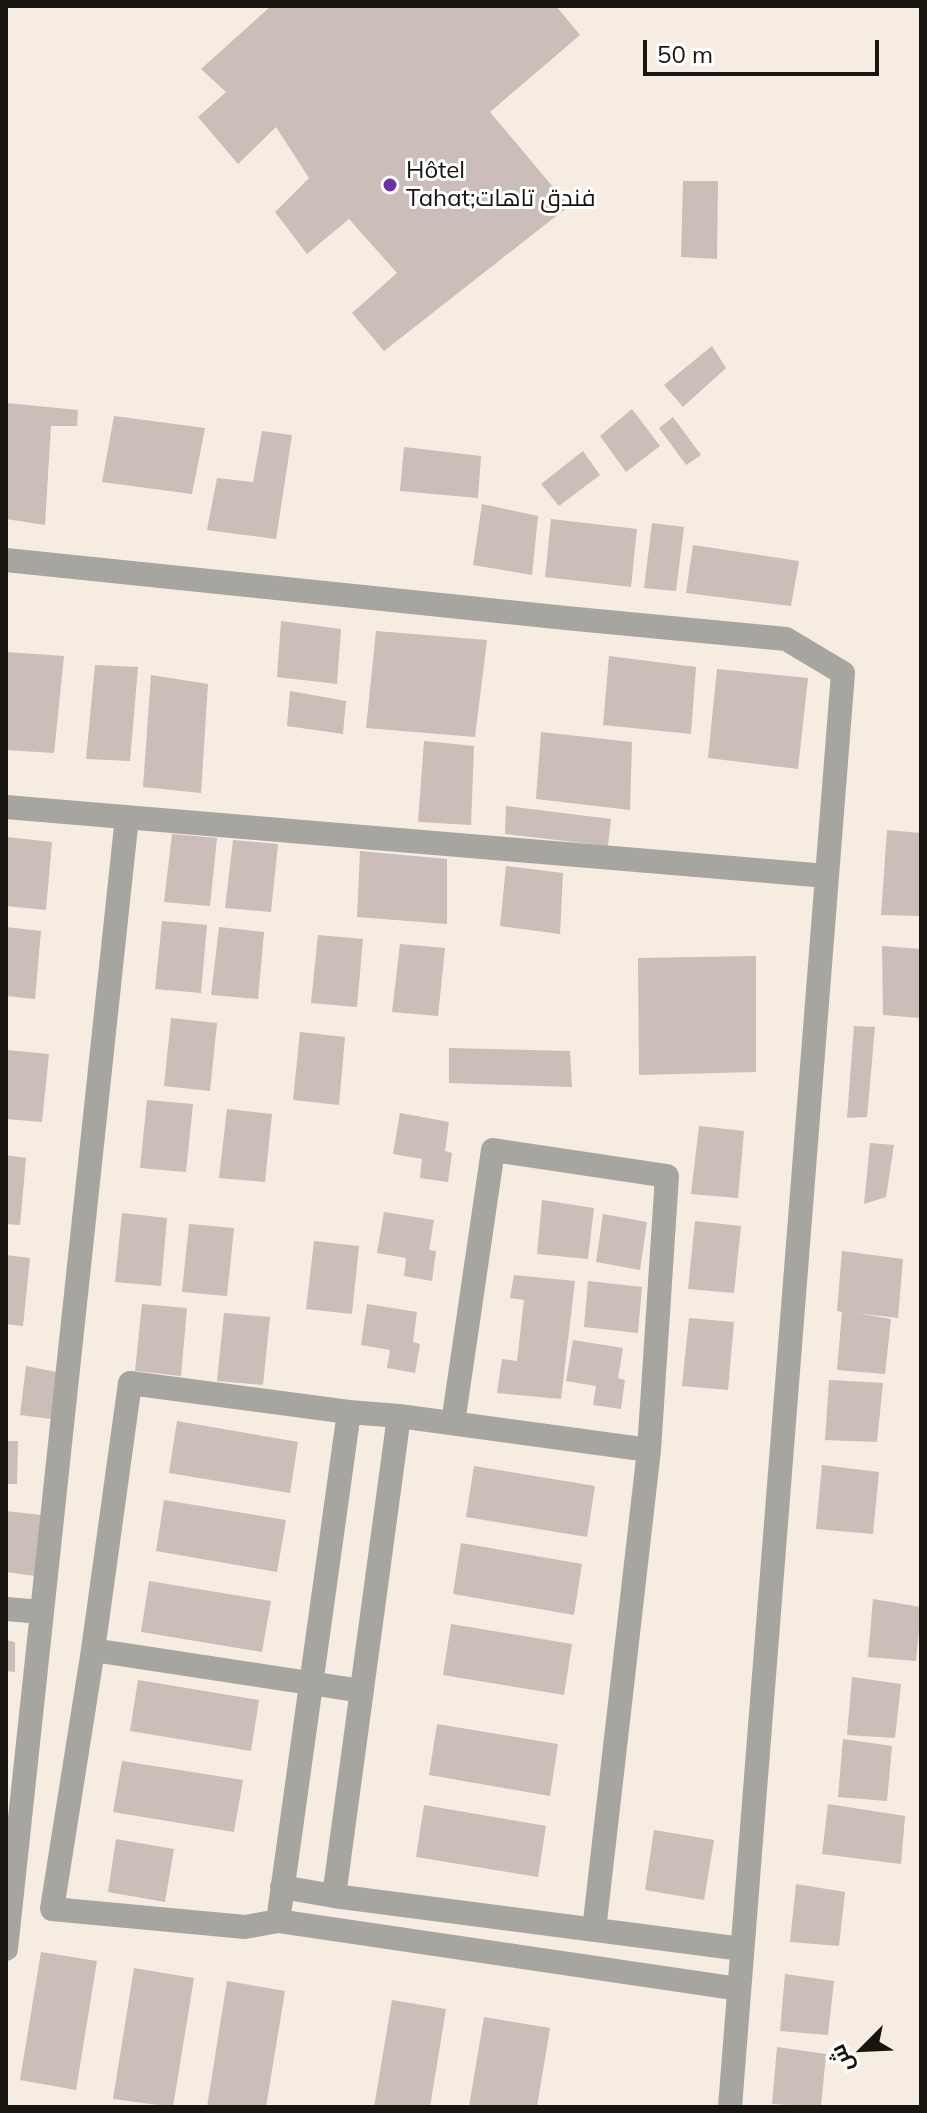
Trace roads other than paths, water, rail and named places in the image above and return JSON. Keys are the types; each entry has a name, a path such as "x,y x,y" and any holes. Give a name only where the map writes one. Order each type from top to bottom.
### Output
{"street":[{"path":"6,560 786,639 843,673 730,2107"},
{"path":"6,807 827,876"},
{"path":"6,1949 13,1820 42,1612 127,817"},
{"path":"453,1423 493,1150 667,1176 649,1450 594,1930"},
{"path":"649,1450 130,1383 93,1650 52,1909 245,1927 278,1921 739,1989"},
{"path":"278,1921 349,1412"},
{"path":"334,1896 399,1416"},
{"path":"6,1609 42,1612"},
{"path":"93,1650 362,1691"},
{"path":"282,1887 742,1949"}],"place":[{"name":"Hôtel Tahat;فندق تاهات","path":"390,185"}]}
